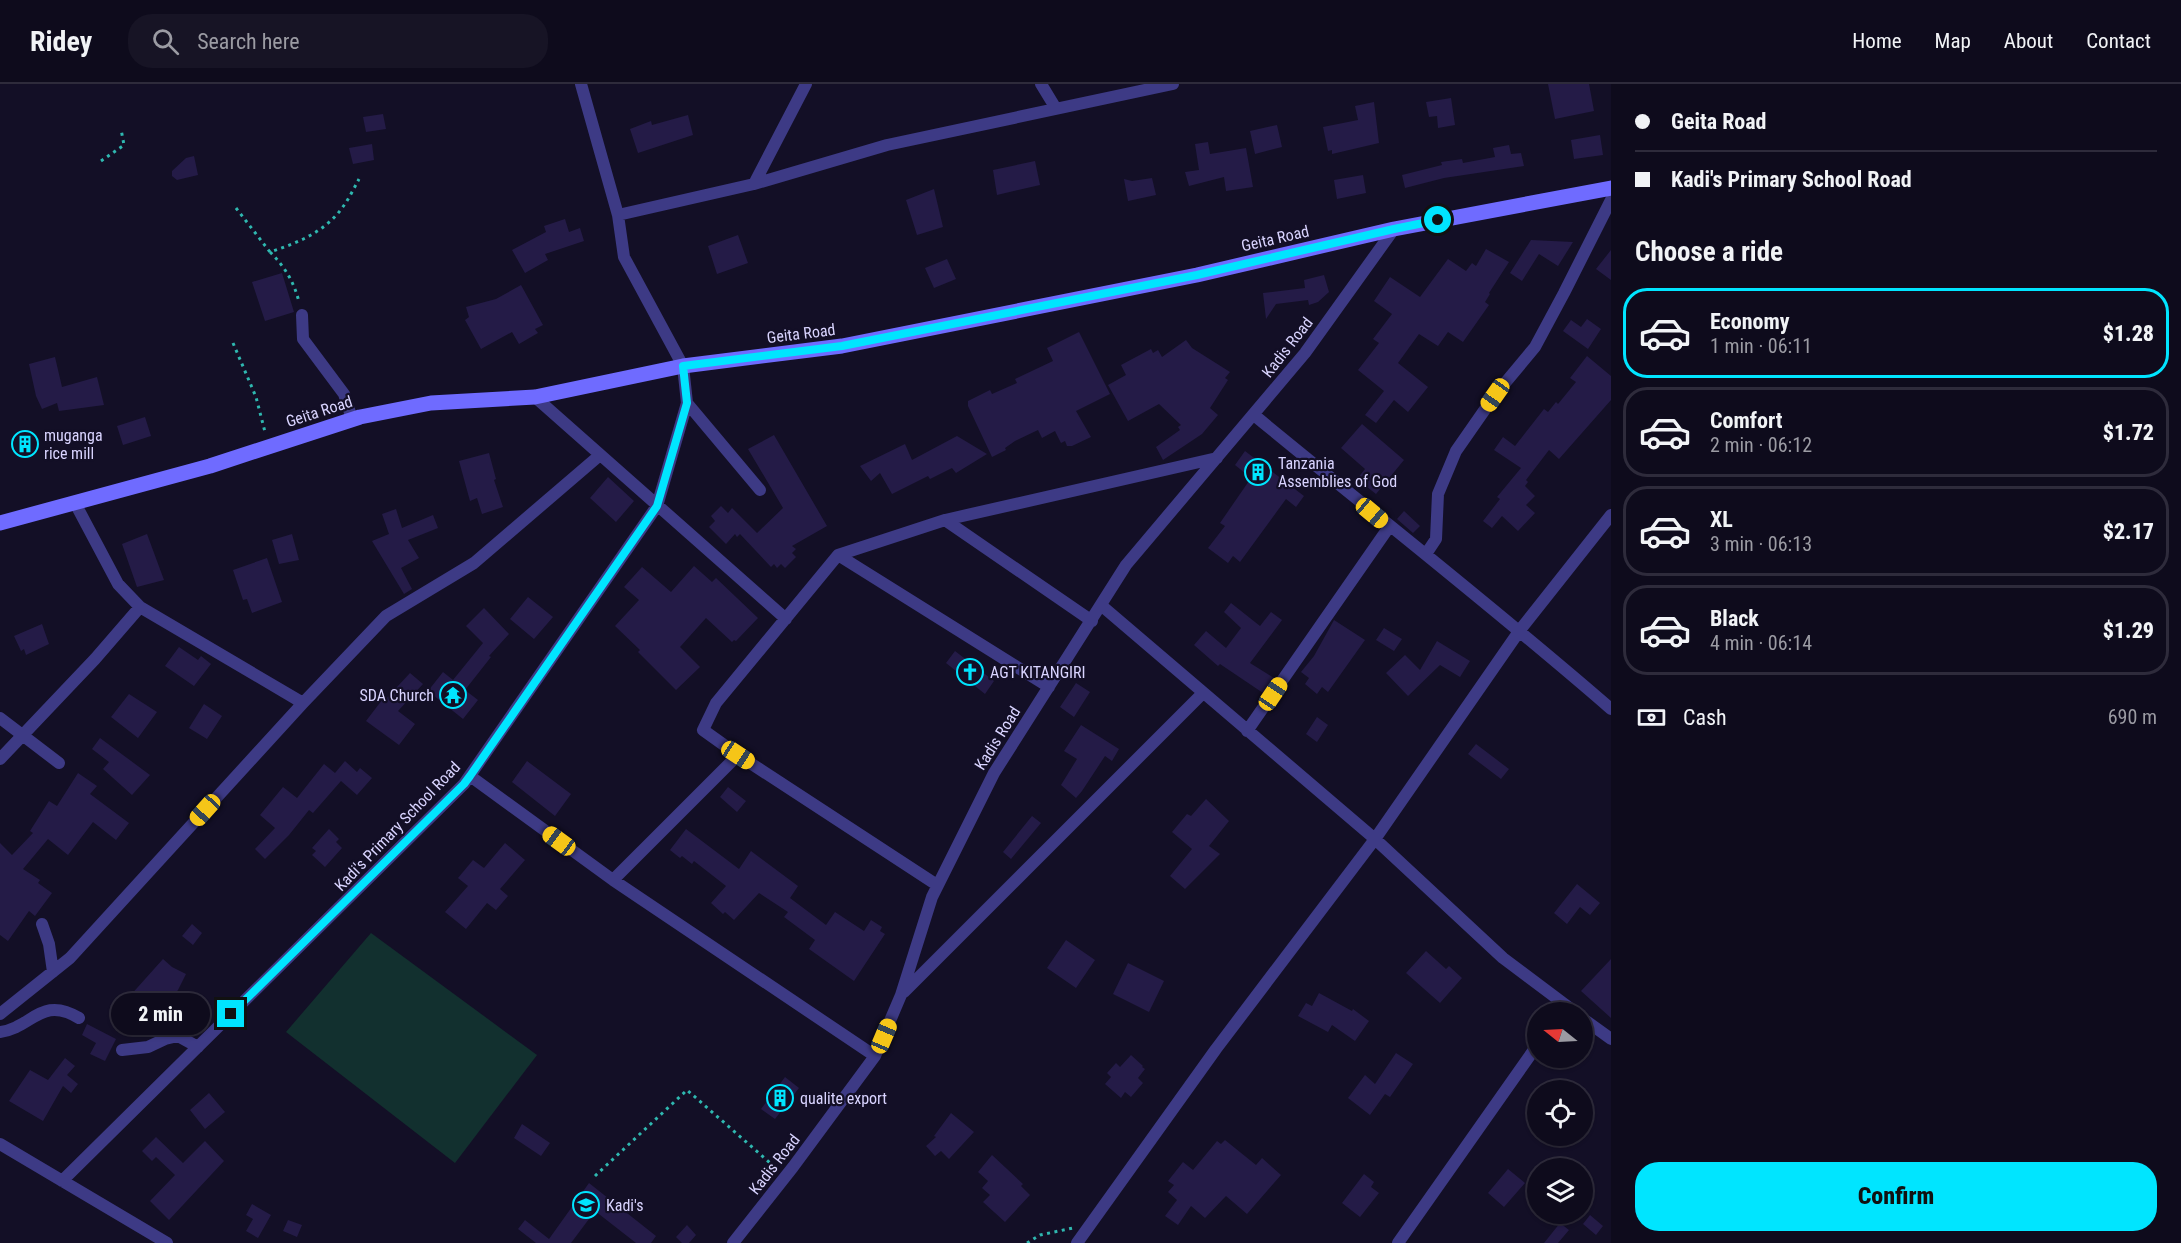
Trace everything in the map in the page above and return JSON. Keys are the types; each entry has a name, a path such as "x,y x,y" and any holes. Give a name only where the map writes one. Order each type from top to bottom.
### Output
{"main road":[{"name":"Geita Road","path":"0,523 210,466 352,419 431,403 535,397 683,366 842,346 1197,275 1394,229 1611,188"}],"street":[{"path":"581,84 618,215 624,257 683,366"},
{"path":"754,184 806,84"},
{"path":"1041,84 1055,108"},
{"path":"618,215 754,184 887,145 1173,84"},
{"path":"1426,554 1436,539 1438,494 1456,451 1495,395 1534,347 1564,294 1611,200"},
{"name":"Kadis Road","path":"733,1243 875,1056 901,995 937,885 994,772 1102,606 1126,565 1305,353 1394,229"},
{"path":"302,315 303,339 344,394 352,419"},
{"name":"Kadi's Primary School Road","path":"62,1181 464,784 657,506 687,403 683,366"},
{"path":"535,397 786,620"},
{"path":"687,403 759,490"},
{"path":"1254,415 1389,527 1520,630 1611,709"},
{"path":"0,1014 70,958 303,702 386,616 474,563 600,455"},
{"path":"937,885 703,730 716,703 838,555 945,520 1217,458"},
{"path":"75,502 118,584 140,607 303,702"},
{"path":"1077,1243 1216,1049 1375,839 1520,630 1611,515"},
{"path":"945,520 1092,621"},
{"path":"1247,731 1389,527"},
{"path":"838,555 1049,687"},
{"path":"1102,606 1375,839 1503,958 1557,1002"},
{"path":"0,759 95,659 140,607"},
{"path":"901,995 1203,693"},
{"path":"0,718 59,764"},
{"path":"613,880 738,755"},
{"path":"470,776 613,880 875,1056"},
{"path":"42,924 49,944 53,972"},
{"path":"0,1032 7,1032 36,1014 50,1010 68,1011 79,1018"},
{"path":"1593,1026 1611,1039"},
{"path":"122,1050 148,1047 165,1038 178,1036 198,1047"},
{"path":"1398,1243 1527,1060"},
{"path":"0,1144 167,1243"}],"path":[{"path":"101,161 123,145 121,129"},
{"path":"270,252 304,240 328,222 342,208 359,179"},
{"path":"236,208 283,265 296,288 302,315"},
{"path":"233,343 256,397 269,446"},
{"path":"595,1176 687,1090 786,1176"},
{"path":"1027,1243 1040,1235 1092,1223"}],"green space":[{"path":"371,933 537,1055 455,1163 286,1032"}],"building":[{"path":"1548,84 1589,84 1594,111 1555,119"},
{"path":"1451,98 1455,125 1438,128 1437,116 1429,117 1426,102"},
{"path":"1374,102 1379,143 1332,154 1332,150 1328,151 1323,127 1358,120 1355,106"},
{"path":"383,114 386,129 366,132 363,117"},
{"path":"688,115 693,135 638,153 630,129 651,121 652,125"},
{"path":"1277,125 1282,147 1255,154 1250,131"},
{"path":"1600,135 1603,155 1574,159 1571,140"},
{"path":"1208,142 1210,154 1246,148 1253,187 1226,191 1224,177 1189,186 1185,172 1199,170 1195,144"},
{"path":"372,144 374,160 353,164 349,148"},
{"path":"1509,145 1511,154 1521,153 1524,166 1444,178 1405,188 1402,175 1442,165 1441,162 1462,159 1463,163 1495,157 1493,148"},
{"path":"194,156 198,175 177,180 172,176 172,171 186,158"},
{"path":"1035,161 1040,185 997,195 993,170"},
{"path":"1363,175 1366,193 1337,199 1334,180"},
{"path":"1152,178 1156,195 1128,201 1124,179 1132,181"},
{"path":"934,189 943,227 917,235 906,200"},
{"path":"565,219 569,232 580,228 584,241 545,254 548,260 525,273 512,250 546,232 544,226"},
{"path":"738,235 748,263 717,274 708,246"},
{"path":"1531,240 1573,242 1558,266 1539,254 1522,281 1510,273"},
{"path":"1486,249 1509,262 1489,293 1485,302 1489,305 1463,342 1448,332 1438,346 1419,334 1398,363 1428,387 1408,412 1394,400 1376,423 1365,415 1384,391 1358,370 1379,343 1373,339 1392,314 1374,301 1390,277 1420,297 1448,259 1466,271 1472,263 1476,266"},
{"path":"1611,250 1611,280 1596,269"},
{"path":"947,259 956,279 934,288 925,268"},
{"path":"282,273 294,312 265,321 252,282"},
{"path":"1324,275 1329,292 1318,302 1309,305 1308,300 1276,304 1266,319 1263,293 1305,288 1304,280"},
{"path":"521,285 543,325 535,329 538,333 519,344 512,332 481,349 465,320 469,317 466,307 496,299"},
{"path":"1587,319 1601,329 1588,349 1563,331 1571,320 1581,327"},
{"path":"1079,332 1110,394 1076,411 1091,437 1067,446 1065,441 1061,443 1055,431 1042,438 1038,430 1015,441 1005,448 1006,450 992,457 968,406 968,401 990,390 992,394 1017,383 1015,379 1053,361 1047,348"},
{"path":"1186,340 1192,348 1230,372 1225,378 1228,380 1210,408 1218,415 1202,434 1163,460 1156,447 1180,430 1178,427 1181,425 1159,404 1128,421 1108,385 1126,375 1121,365 1151,349 1153,353 1158,350 1162,357"},
{"path":"1587,356 1611,376 1611,400 1559,459 1549,450 1526,480 1528,482 1525,486 1535,496 1526,505 1535,513 1518,531 1502,516 1492,528 1483,521 1500,499 1497,497 1521,468 1494,450 1503,437 1515,446 1544,409 1548,412 1556,402 1558,404 1576,382 1570,378"},
{"path":"55,357 62,387 97,377 104,405 59,411 57,403 42,409 36,396 29,364"},
{"path":"145,417 151,436 123,445 117,426"},
{"path":"1362,424 1404,460 1376,494 1357,479 1365,469 1341,448"},
{"path":"774,435 827,526 792,546 796,549 792,553 796,557 785,568 781,564 777,568 774,564 771,567 740,534 737,537 735,534 726,544 709,527 715,521 711,516 721,506 728,513 732,508 757,533 783,508 748,449"},
{"path":"957,436 987,454 956,473 952,468 930,479 928,476 892,494 880,473 871,481 860,466 905,444 912,460"},
{"path":"1245,451 1304,496 1296,507 1286,499 1240,562 1233,556 1228,563 1208,548 1225,526 1220,523 1251,478 1235,465"},
{"path":"489,453 496,479 494,480 503,507 482,514 477,498 470,501 459,461"},
{"path":"608,477 634,501 616,522 590,498"},
{"path":"396,509 402,528 433,515 438,528 408,540 419,558 401,568 412,589 404,594 372,541 389,534 382,514"},
{"path":"1404,511 1420,526 1413,533 1397,519"},
{"path":"147,534 164,580 137,587 122,544"},
{"path":"292,534 299,560 279,564 272,540"},
{"path":"267,558 282,602 252,613 247,599 243,600 233,570"},
{"path":"694,566 712,582 716,578 758,618 736,641 732,642 706,618 680,647 700,667 676,690 615,626 639,600 624,587 642,567 671,592"},
{"path":"528,597 553,617 534,639 510,619"},
{"path":"1231,603 1260,626 1271,612 1282,620 1250,663 1274,678 1263,693 1220,664 1218,666 1194,645 1206,631 1226,648 1241,628 1224,612"},
{"path":"484,608 509,634 489,656 491,657 465,690 478,700 463,719 428,691 443,672 453,680 483,643 466,626"},
{"path":"1334,620 1365,640 1328,692 1322,687 1317,694 1305,684 1309,678 1301,672 1314,656"},
{"path":"42,624 49,644 26,655 24,649 21,651 14,636"},
{"path":"1384,628 1402,639 1394,651 1376,640"},
{"path":"1437,641 1470,661 1460,677 1440,665 1408,696 1386,673 1405,655 1420,670"},
{"path":"179,647 198,660 201,656 211,664 194,686 165,666"},
{"name":"AGT KITANGIRI","path":"955,651 994,681 985,694 946,663"},
{"path":"410,673 423,684 398,711 415,724 399,745 366,721 382,700 384,701"},
{"path":"1076,683 1090,692 1074,717 1060,707"},
{"path":"129,694 157,712 138,738 111,717"},
{"path":"204,704 222,716 207,739 189,728"},
{"path":"1317,717 1328,725 1317,742 1306,734"},
{"path":"1081,725 1119,749 1112,761 1105,756 1076,798 1061,785 1077,759 1064,751"},
{"path":"100,738 150,775 132,795 103,769 109,762 92,749"},
{"path":"1476,744 1509,769 1501,779 1468,754"},
{"path":"345,761 357,772 360,768 372,778 357,795 341,781 313,813 309,810 289,835 265,859 255,849 275,828 260,815 283,787 297,798 324,764 335,773"},
{"path":"527,761 571,794 555,816 512,782"},
{"path":"78,773 97,786 90,794 129,823 116,840 93,822 68,855 48,839 23,869 40,880 38,883 52,893 35,916 29,911 8,941 0,935 0,843 12,855 33,833 30,831 49,801 57,806"},
{"path":"728,787 746,801 737,812 720,797"},
{"path":"1206,799 1229,821 1209,846 1220,854 1185,889 1170,876 1192,849 1172,832 1187,814 1191,816"},
{"path":"1032,816 1041,823 1011,859 1003,852"},
{"path":"329,829 339,839 336,842 342,848 325,867 312,855 316,851 312,848"},
{"path":"686,829 739,869 751,851 798,886 790,898 826,925 835,912 864,931 871,920 882,927 880,931 885,934 854,981 809,949 815,940 784,917 788,912 759,893 734,920 725,912 723,914 711,903 726,886 694,861 692,864 670,850"},
{"path":"505,843 525,860 500,889 508,896 496,910 487,903 466,929 445,912 468,886 458,878 473,860 484,868"},
{"path":"1577,884 1600,903 1590,915 1580,907 1567,924 1554,913"},
{"path":"192,924 202,933 193,945 182,936"},
{"path":"1066,940 1095,960 1076,988 1047,968"},
{"path":"1426,951 1446,969 1449,966 1462,978 1440,1003 1406,973"},
{"path":"163,959 186,974 178,990 167,1003 153,991 132,1017 120,1007"},
{"path":"1611,959 1611,1018 1581,991"},
{"path":"1128,963 1164,981 1149,1012 1113,994"},
{"path":"1319,993 1352,1011 1353,1009 1369,1021 1355,1041 1332,1025 1328,1032 1298,1016 1306,1003 1312,1006"},
{"path":"87,1024 116,1039 105,1061 90,1054 96,1043 82,1035"},
{"path":"1396,1053 1413,1064 1390,1097 1385,1094 1370,1115 1348,1098 1365,1075 1375,1084"},
{"path":"1131,1055 1145,1069 1138,1078 1143,1083 1131,1097 1125,1092 1121,1098 1105,1084 1111,1077 1107,1073 1116,1063 1120,1067"},
{"path":"65,1058 75,1066 67,1075 78,1084 71,1093 63,1086 43,1121 9,1101 30,1070 48,1080"},
{"name":"qualite export","path":"785,1077 799,1088 775,1119 761,1109"},
{"path":"209,1093 225,1112 205,1129 190,1110"},
{"path":"951,1113 974,1132 949,1159 941,1151 935,1156 926,1146 936,1137 934,1136"},
{"path":"522,1124 550,1143 541,1156 514,1138"},
{"path":"156,1137 183,1163 205,1141 224,1161 169,1220 150,1201 175,1175 156,1157 152,1161 142,1151"},
{"path":"1225,1140 1256,1165 1262,1158 1281,1175 1247,1214 1226,1196 1205,1218 1191,1206 1178,1225 1165,1216 1177,1200 1168,1192 1174,1185 1168,1181 1183,1162 1193,1170 1217,1141 1221,1144"},
{"path":"992,1155 1023,1184 1021,1186 1030,1195 1005,1222 983,1202 990,1195 982,1188 988,1181 978,1172"},
{"path":"1508,1169 1525,1183 1504,1207 1488,1193"},
{"path":"1364,1174 1374,1182 1371,1187 1379,1193 1360,1217 1342,1203"},
{"path":"589,1183 656,1236 651,1243 636,1243 595,1211 571,1243 536,1243 518,1229 525,1220 549,1239"},
{"path":"252,1204 271,1215 258,1238 246,1231 253,1219 246,1215"},
{"path":"1593,1218 1603,1226 1596,1235 1583,1224 1593,1224"},
{"path":"288,1220 302,1225 297,1237 283,1231"},
{"path":"1559,1224 1569,1230 1558,1243 1544,1243"},
{"path":"687,1225 696,1235 689,1243 682,1243 676,1237"}],"place":[{"name":"muganga rice mill","path":"25,444"},
{"name":"Tanzania Assemblies of God","path":"1258,472"},
{"name":"AGT KITANGIRI","path":"970,672"},
{"name":"SDA Church","path":"453,695"},
{"name":"qualite export","path":"780,1098"},
{"name":"Kadi's","path":"586,1205"}],"route":[{"path":"231,1014 470,776 657,506 687,403 683,366 842,346 1197,275 1438,220"}]}
